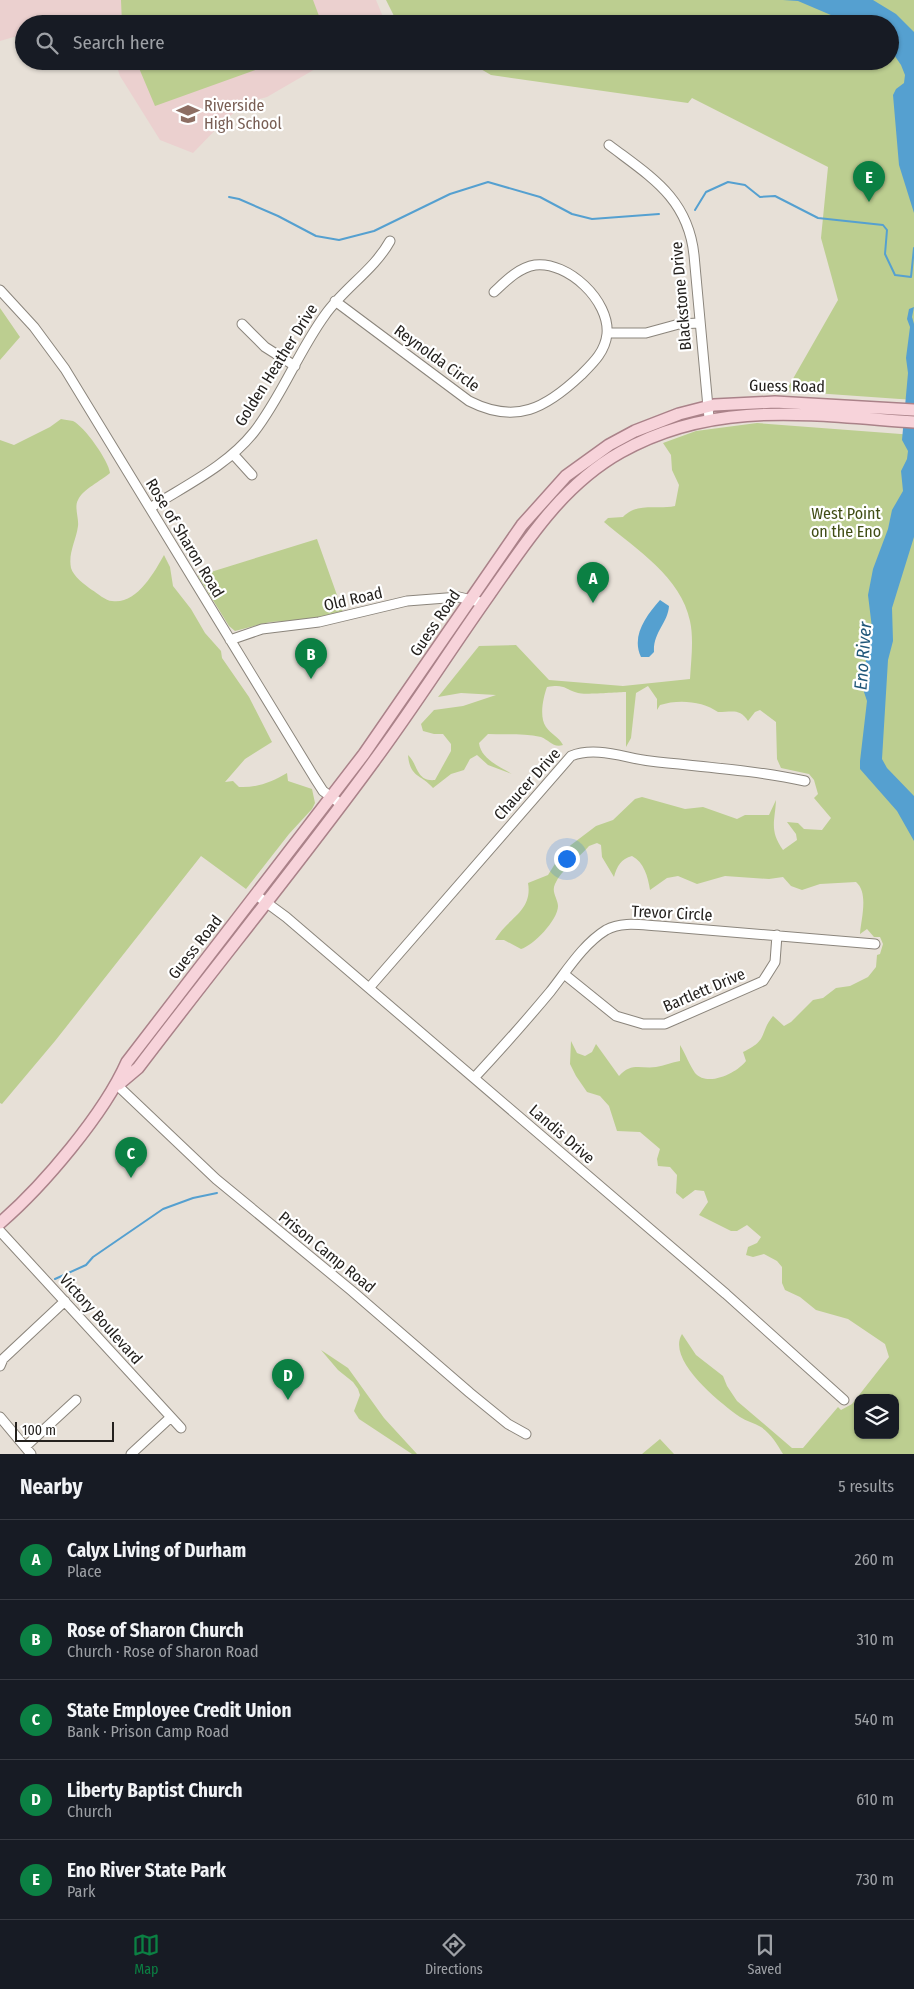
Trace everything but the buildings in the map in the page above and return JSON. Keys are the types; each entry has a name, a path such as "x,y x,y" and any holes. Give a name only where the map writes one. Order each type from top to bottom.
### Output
{"main road":[{"name":"Guess Road","path":"0,1223 28,1197 52,1169 117,1085 138,1068 266,901 336,801 394,712 522,525 566,476 609,445 635,431 679,414 707,406 744,401 914,410"},
{"name":"Guess Road","path":"117,1085 127,1062 256,895 385,746 533,532 572,488 620,452 674,429 709,418 744,414 796,414 914,422"}],"street":[{"name":"Blackstone Drive","path":"609,145 656,181 674,198 693,241 709,418"},
{"name":"Golden Heather Drive","path":"150,508 233,454 254,432 323,317 335,301 380,257 390,241"},
{"path":"494,292 513,275 527,267 543,265 556,267 569,274 597,299 604,314 607,333 646,333 679,324 699,323"},
{"name":"Rose of Sharon Road","path":"0,290 34,327 55,355 319,784 336,801"},
{"name":"Reynolda Circle","path":"335,301 469,401 498,411 530,409 556,398 594,363 603,349 607,333"},
{"path":"242,324 265,348 295,366"},
{"path":"233,454 252,476"},
{"name":"Old Road","path":"230,640 262,629 319,622 407,602 460,597 484,603"},
{"name":"Chaucer Drive","path":"369,988 571,756 585,752 603,753 649,761 774,774 805,781"},
{"name":"Landis Drive","path":"256,895 266,901 369,988 726,1294 844,1400"},
{"name":"Trevor Circle","path":"474,1078 521,1026 564,974 603,933 625,924 875,944"},
{"name":"Bartlett Drive","path":"564,974 616,1016 643,1024 665,1024 763,981 775,962 777,936"},
{"name":"Prison Camp Road","path":"117,1085 216,1179 352,1290 477,1399 508,1424 526,1434"},
{"name":"Victory Boulevard","path":"0,1230 181,1428"},
{"path":"0,1366 3,1359 64,1301"},
{"path":"0,1417 28,1451 76,1400"},
{"path":"131,1454 171,1417"}],"shaded area":[{"path":"0,0 376,0 382,15 15,15 15,37 0,41"},
{"name":"Riverside High School","path":"118,70 314,70 267,97 248,102 225,120 193,153 160,140"}],"green space":[{"path":"121,0 313,0 319,15 122,15"},
{"path":"386,0 914,0 914,400 786,391 838,300 821,238 828,167 692,98 688,103 491,75 482,70 899,70 899,15 394,15"},
{"path":"140,70 255,70 155,106"},
{"path":"0,308 20,337 0,360"},
{"path":"61,419 78,424 89,436 101,453 110,473 84,492 77,503 78,526 70,563 74,574 86,586 104,598 110,601 121,601 129,598 143,586 164,555 170,567 173,586 191,609 205,633 221,651 222,658 249,697 272,742 245,759 225,782 233,781 239,787 252,786 270,782 287,773 288,781 312,789 315,803 246,889 201,856 55,1041 2,1104 0,1103 0,440 14,445 50,427"},
{"name":"West Point on the Eno","path":"757,423 914,435 914,1454 783,1454 774,1439 765,1430 742,1418 720,1402 698,1380 688,1368 682,1356 679,1344 682,1334 696,1355 723,1376 737,1401 792,1448 803,1448 838,1407 841,1410 854,1401 854,1439 899,1439 899,1394 860,1394 889,1357 885,1344 848,1319 816,1310 800,1297 785,1290 782,1283 782,1267 777,1261 764,1254 753,1257 746,1255 748,1247 757,1243 761,1237 747,1225 737,1231 731,1231 699,1215 708,1202 704,1191 695,1190 683,1199 676,1193 677,1175 670,1167 658,1166 657,1159 660,1149 640,1132 617,1131 609,1106 600,1096 587,1092 570,1064 571,1041 577,1053 585,1056 592,1052 596,1044 619,1076 628,1069 636,1067 656,1067 680,1061 680,1045 693,1070 701,1077 715,1079 730,1074 746,1061 743,1052 757,1044 773,1016 784,1026 791,1022 813,1000 823,998 836,988 850,986 868,977 876,967 877,955 880,954 883,944 880,937 874,937 867,929 860,934 863,899 860,887 856,882 820,884 802,890 791,886 783,877 769,879 725,876 697,884 678,876 667,878 650,890 645,870 640,862 632,856 628,857 618,866 614,877 602,857 601,845 597,843 589,846 558,879 554,887 558,903 557,912 538,938 521,949 504,940 495,940 500,932 523,908 529,893 528,883 548,875 563,851 596,826 613,820 635,799 642,797 685,809 703,807 737,819 745,815 769,815 776,800 774,831 783,850 797,840 796,834 787,822 798,823 804,829 822,830 831,818 814,798 818,794 814,780 809,774 781,768 777,759 776,722 760,710 755,712 748,721 739,712 718,712 705,705 690,702 667,703 660,705 657,710 657,699 648,686 636,693 631,738 626,747 626,692 581,694 553,686 547,687 542,707 543,718 546,727 563,745 554,745 541,737 514,734 488,734 479,743 480,749 487,758 512,774 488,765 477,755 470,759 464,770 451,774 433,788 414,772 409,762 408,755 424,778 435,780 451,751 451,744 443,734 423,731 421,724 434,710 463,706 496,695 461,693 438,697 479,646 516,645 549,680 623,686 690,679 692,635 685,605 668,578 643,554 604,522 608,518 623,517 629,512 641,508 675,506 679,485 672,470 671,455 663,443 696,431"},
{"path":"317,539 343,612 317,619 270,622 235,631 229,626 198,576"},
{"path":"321,1350 348,1368 384,1418 417,1454 412,1454 359,1419 354,1411 360,1395 358,1389"},
{"path":"660,1439 674,1454 642,1454"}],"water":[{"path":"783,0 873,0 897,15 831,15 798,1"},
{"path":"899,17 914,32 914,213 899,165 893,95 896,89 904,83 905,75 899,62"},
{"path":"914,307 912,317 914,324 914,537 892,608 893,641 888,660 882,759 887,768 914,796 914,841 897,811 860,769 860,761 867,701 862,686 872,628 868,595 873,569 888,529 892,510 903,491 901,471 907,459 908,451 902,440 908,373 906,358 910,327 907,319 909,309"},
{"path":"660,600 669,606 666,618 658,633 654,652 649,657 641,657 638,649 639,634 645,620"}],"waterway":[{"path":"229,197 239,199 278,216 316,236 339,240 374,231 450,194 488,182 540,197 572,214 592,219 659,214"},
{"path":"695,210 706,192 728,182 745,185 760,197 775,196 818,218 883,225 887,230 885,254 895,275 911,277 914,248"},
{"path":"55,1279 86,1265 93,1257 163,1209 193,1198 217,1193"}],"place":[{"name":"Riverside High School","path":"188,114"},
{"name":"Eno River State Park","path":"869,202"},
{"name":"Calyx Living of Durham","path":"593,603"},
{"name":"Rose of Sharon Church","path":"311,679"},
{"name":"State Employee Credit Union","path":"131,1178"},
{"name":"Liberty Baptist Church","path":"288,1400"}],"water label":[{"name":"Eno River","path":"863,656"}]}
